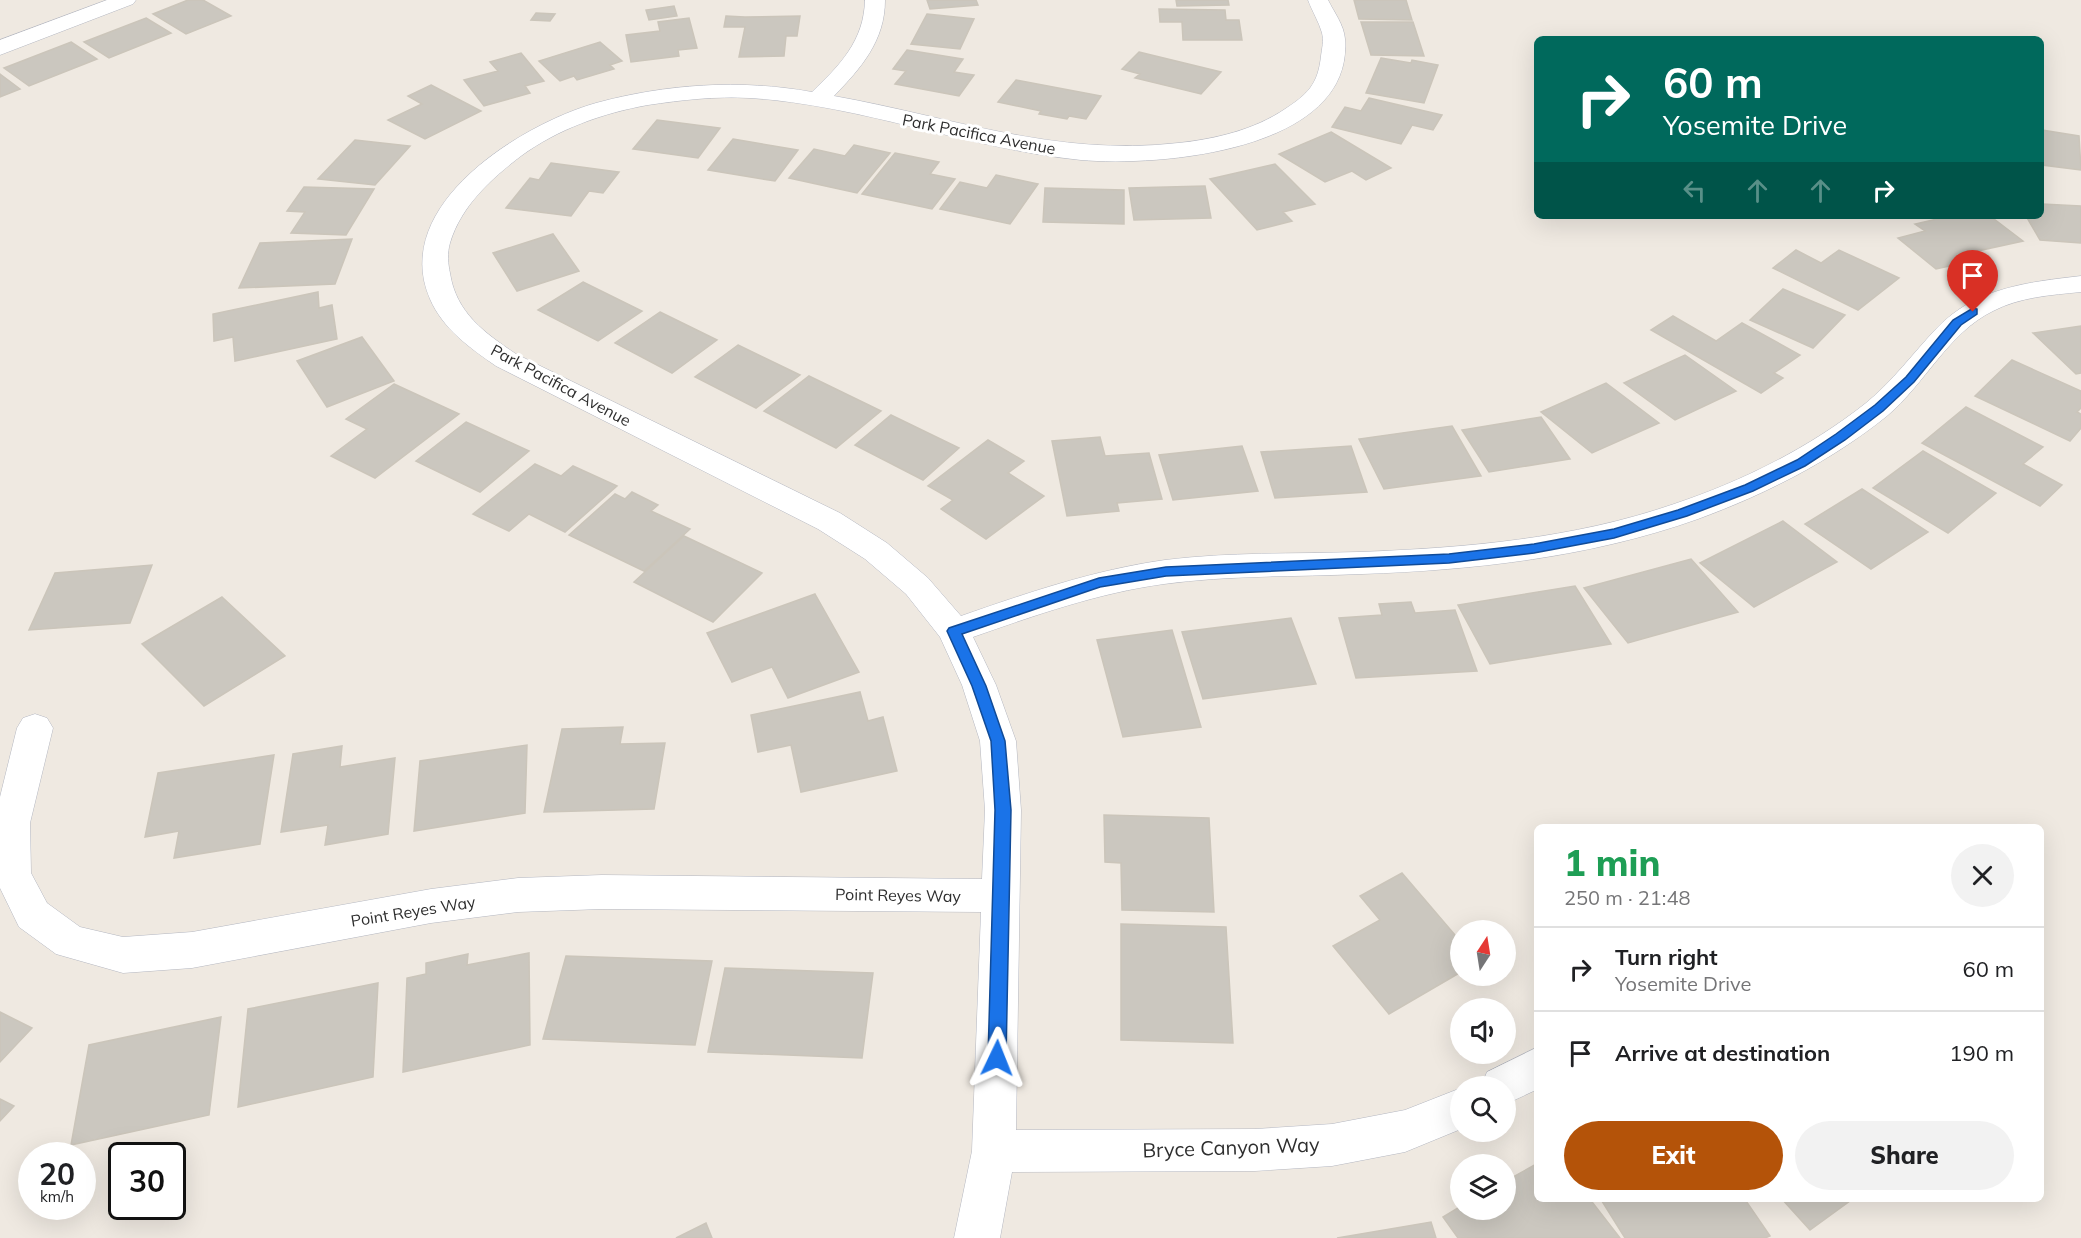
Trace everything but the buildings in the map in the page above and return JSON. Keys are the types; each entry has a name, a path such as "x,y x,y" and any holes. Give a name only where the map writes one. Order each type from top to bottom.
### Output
{"street":[{"path":"0,48 126,0"},
{"path":"818,100 862,51 874,29 876,0"},
{"name":"Park Pacifica Avenue","path":"977,1238 994,1151 1003,810 998,741 979,686 954,631 917,586 876,551 829,521 497,354 471,336 447,309 437,279 438,240 444,222 464,194 490,167 525,142 567,120 618,104 671,94 720,91 755,92 818,100 1031,146 1084,153 1141,155 1193,150 1242,139 1283,122 1310,102 1327,82 1334,60 1334,37 1318,0"},
{"path":"954,631 1099,582 1155,573 1449,558 1534,548 1614,533 1682,513 1749,488 1801,463 1840,437 1879,408 1910,380 1957,322 1989,301 2034,289 2081,284"},
{"name":"Point Reyes Way","path":"35,728 12,823 12,874 33,915 70,942 123,955 192,950 431,906 518,895 602,892 1001,896"},
{"path":"1516,1078 1534,1068"},
{"name":"Bryce Canyon Way","path":"994,1151 1256,1150 1332,1144 1406,1131 1450,1113"}],"route":[{"path":"997,1058 1003,810 998,741 979,686 954,631 1099,582 1166,571 1449,558 1534,548 1614,533 1682,513 1749,488 1801,463 1840,437 1879,408 1910,380 1957,322 1973,312"}]}
